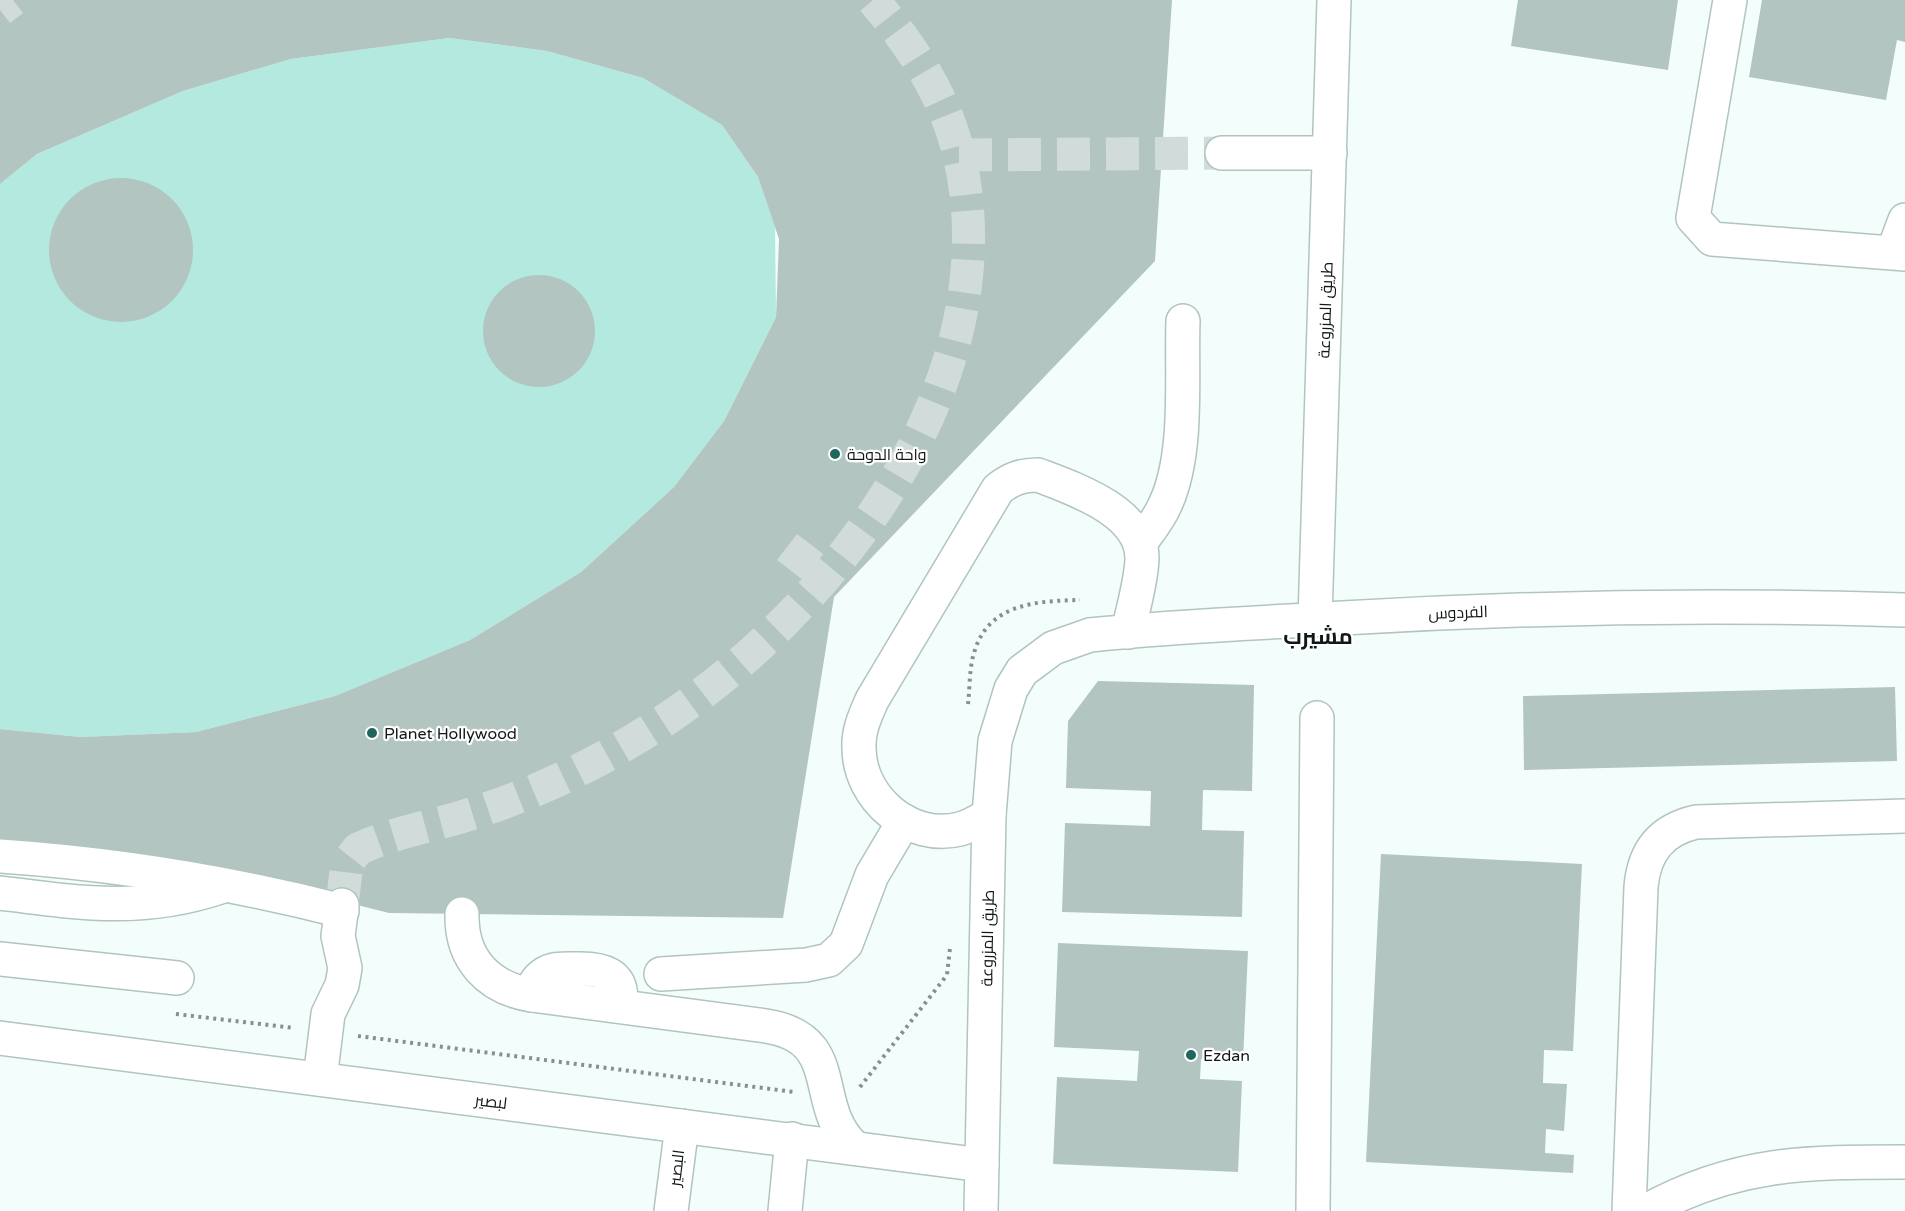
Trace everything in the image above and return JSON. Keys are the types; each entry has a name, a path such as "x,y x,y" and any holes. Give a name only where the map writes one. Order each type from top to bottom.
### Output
{"street":[{"name":"طريق المزروعة","path":"1315,620 1334,0"},
{"path":"1730,0 1693,218 1712,239 1899,253 1905,220"},
{"path":"1222,153 1330,153"},
{"path":"1140,543 1166,505 1173,483 1180,438 1183,321"},
{"path":"990,815 959,830 921,828 904,821 877,799 867,784 858,750 860,731 872,700 998,489 1010,480 1023,476 1038,476 1052,480 1123,516 1133,528 1140,543 1142,559 1128,632"},
{"name":"الفردوس","path":"1022,671 1037,658 1071,640 1128,632 1315,620 1576,608 1699,606 1905,610"},
{"name":"طريق المزروعة","path":"981,1211 990,815 996,741 1011,689 1022,671"},
{"path":"1313,1211 1317,718"},
{"path":"1629,1211 1641,887 1647,858 1655,844 1667,833 1696,822 1905,816"},
{"path":"661,974 806,965 829,960 846,944 872,875 904,821"},
{"path":"0,856 112,866 228,884 341,917 322,973 327,1023 320,1079"},
{"path":"0,893 81,904 141,905 170,901 228,884"},
{"path":"462,914 464,943 479,969 503,987 532,994 780,1028 793,1033 814,1051 821,1064 827,1096 843,1137 855,1148"},
{"path":"0,959 177,978"},
{"name":"لبصير","path":"0,1038 982,1165"},
{"name":"البصير","path":"671,1211 682,1126"},
{"path":"785,1211 792,1139"},
{"path":"1646,1211 1699,1186 1756,1168 1817,1162 1905,1162"}],"path":[{"path":"968,714 974,653 988,627 999,616 1012,608 1043,601 1134,600"},
{"path":"175,1013 327,1023 849,1101 947,975 950,942"}],"green space":[{"path":"449,38 547,51 643,78 722,125 758,177 775,227 776,317 724,421 674,487 581,572 470,640 335,696 196,732 81,737 0,729 0,184 37,154 183,91 291,59"}],"building":[{"name":"واحة الدوحة","path":"0,0 1172,0 1155,261 834,597 783,918 389,913 202,866 0,841 0,729 81,737 196,732 335,696 470,640 581,572 674,487 724,421 776,317 779,239 758,177 722,125 643,78 547,51 449,38 291,59 183,91 37,154 0,184"},
{"path":"1518,0 1678,0 1668,70 1511,46"},
{"path":"1762,0 1905,0 1905,42 1897,40 1886,100 1749,77"},
{"path":"121,178 148,184 161,190 172,199 181,210 187,223 193,250 187,277 181,290 172,301 161,310 148,316 121,322 94,316 81,310 70,301 61,290 55,277 49,250 55,223 61,210 70,199 81,190 94,184"},
{"path":"539,275 560,279 579,291 591,310 595,331 591,352 579,371 560,383 539,387 518,383 499,371 487,352 483,331 487,310 499,291 518,279"},
{"path":"1098,681 1254,685 1252,791 1203,790 1202,830 1244,831 1242,917 1062,912 1065,823 1150,826 1151,791 1066,788 1068,721"},
{"path":"1895,687 1897,761 1524,770 1523,696"},
{"path":"1381,854 1582,864 1573,1051 1544,1050 1543,1083 1567,1084 1564,1131 1546,1129 1545,1153 1574,1155 1573,1173 1366,1162"},
{"name":"Ezdan","path":"1058,943 1248,951 1243,1061 1201,1059 1200,1079 1242,1081 1238,1172 1053,1164 1057,1077 1137,1081 1139,1051 1054,1047"}],"tunnel":[{"path":"0,10 13,0"},
{"path":"342,905 347,863 358,849 396,835 483,810 550,784 635,739 705,692 772,633 834,566 888,492 930,412 958,328 969,242 959,155 945,112 936,91 913,53 873,0"},
{"path":"959,155 1222,153"},
{"path":"787,547 825,576"}],"place":[{"name":"واحة الدوحة","path":"835,454"},
{"name":"Planet Hollywood","path":"372,733"},
{"name":"Ezdan","path":"1191,1055"}],"district":[{"name":"مشيرب","path":"1318,636"}]}
